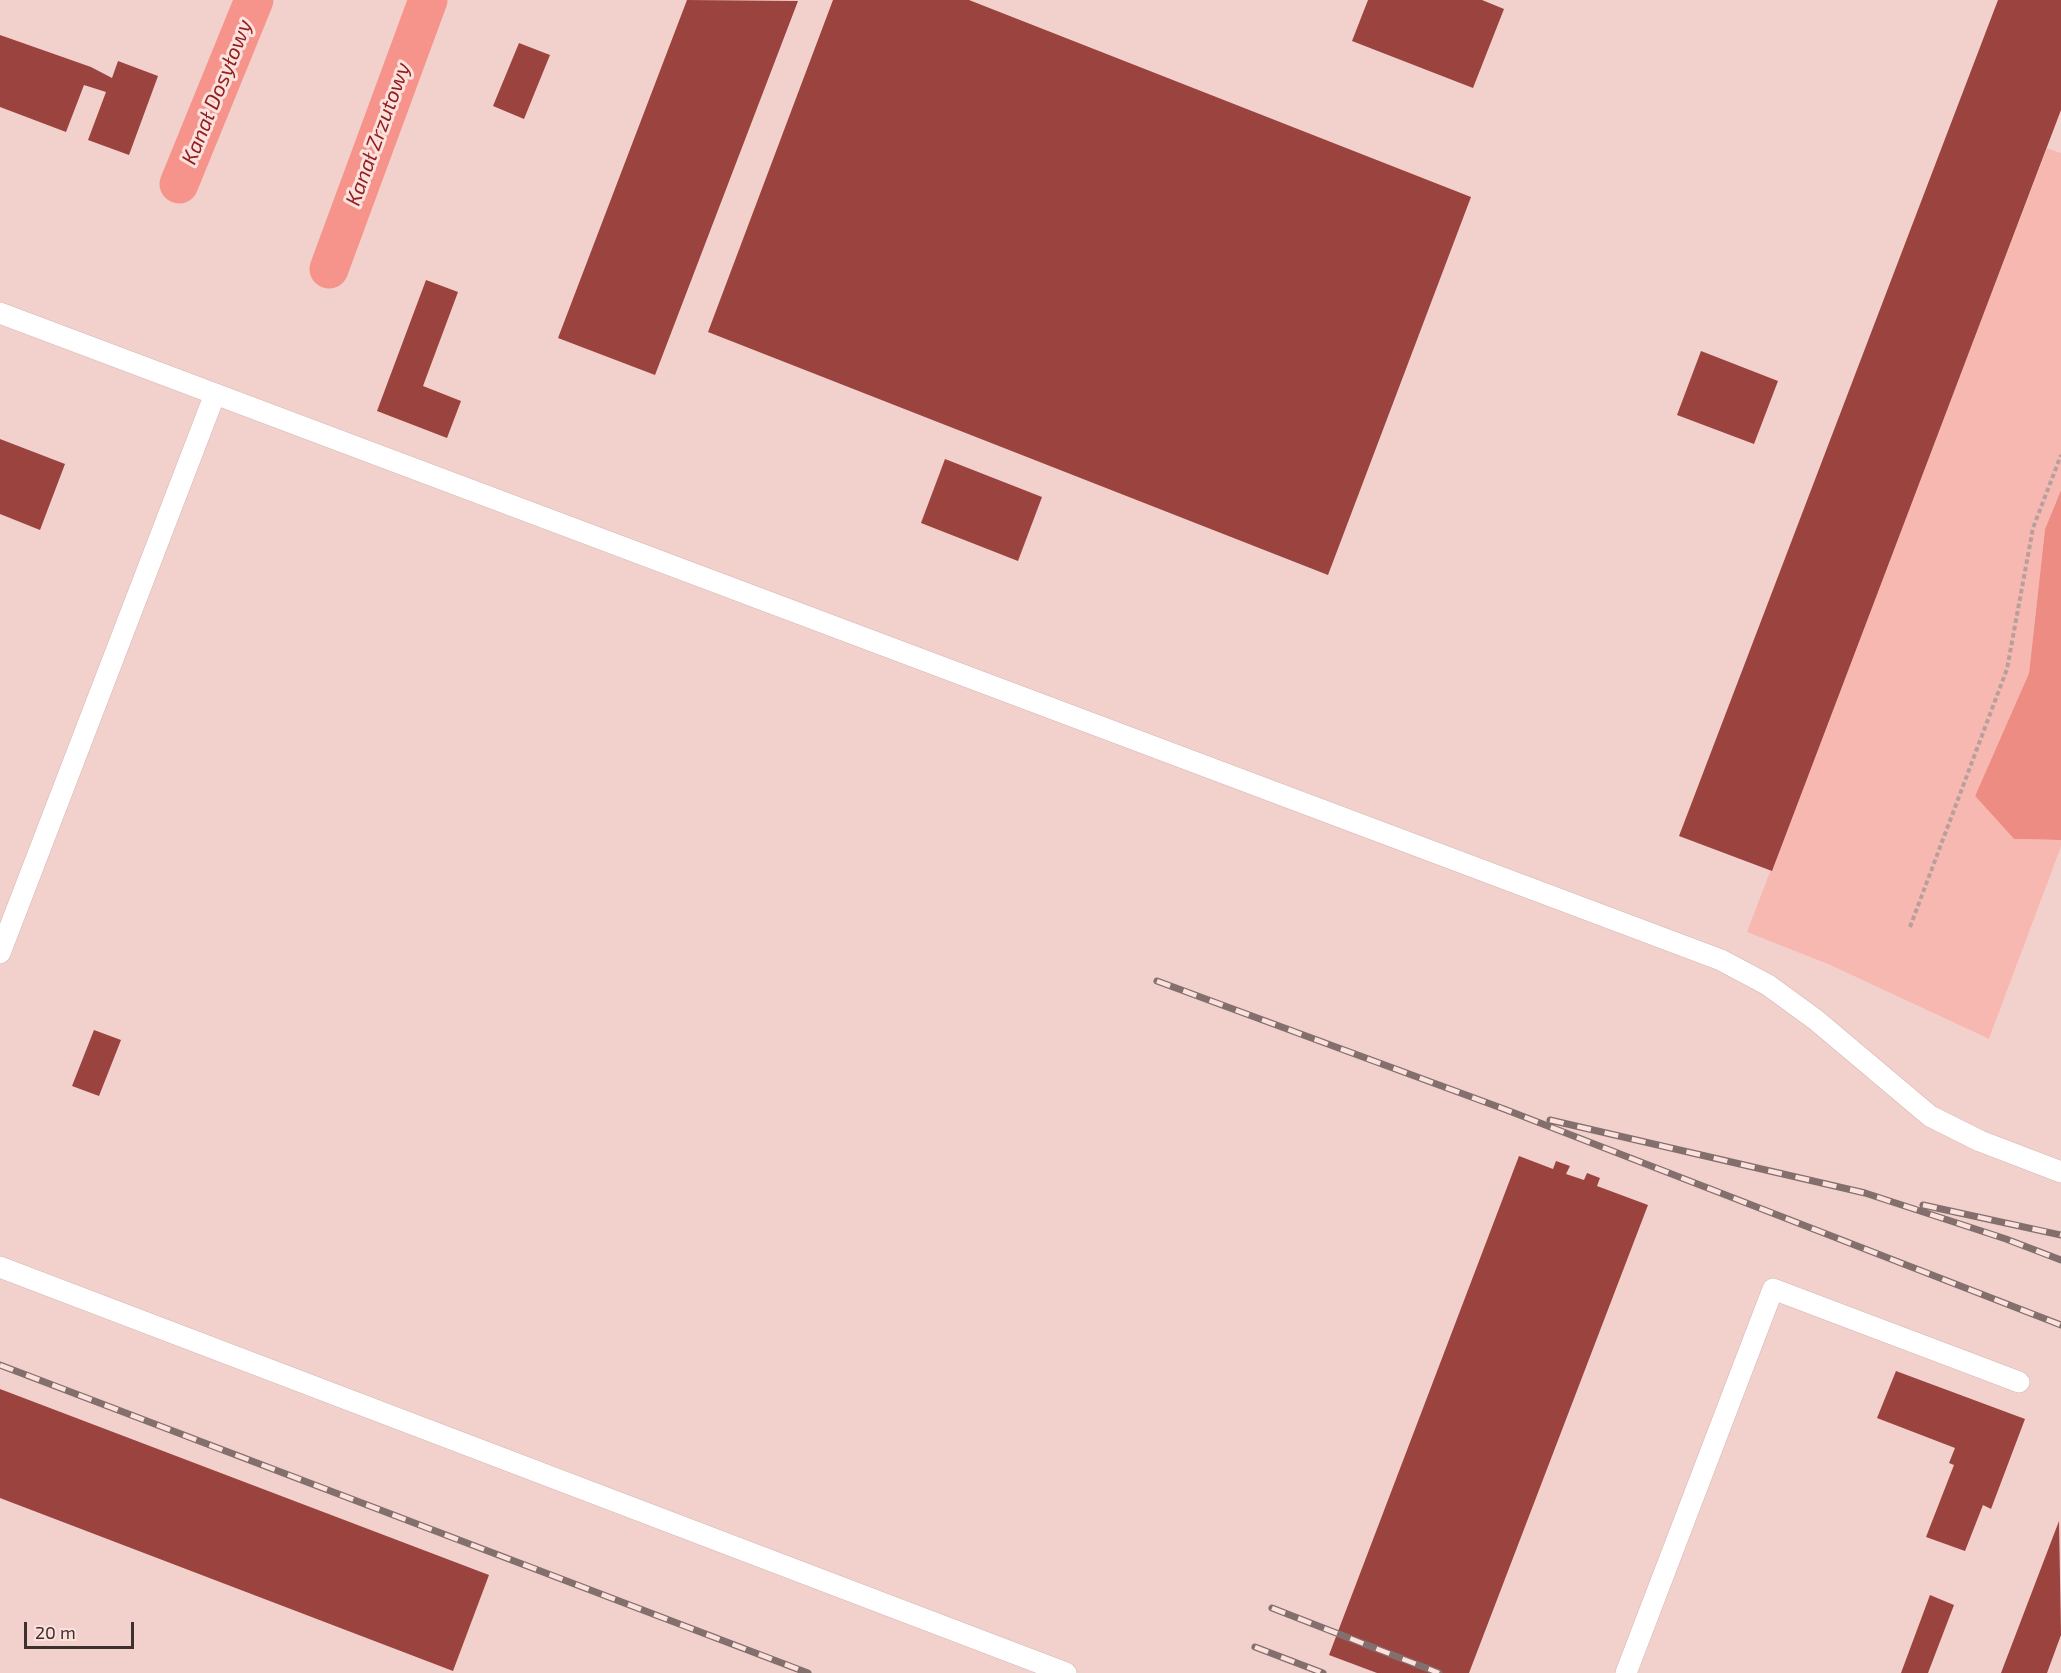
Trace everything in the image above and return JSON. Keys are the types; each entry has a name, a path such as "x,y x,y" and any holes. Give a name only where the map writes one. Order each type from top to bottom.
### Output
{"lane":[{"path":"0,313 1721,960 1768,985 1816,1020 1930,1116 1980,1141 2061,1172"},
{"path":"0,953 215,394"},
{"path":"0,1267 1066,1673"},
{"path":"1626,1673 1773,1289 2019,1382"}],"path":[{"path":"1910,927 2007,669 2033,528 2061,455"}],"shaded area":[{"path":"0,0 2061,0 2061,153 2046,148 1748,932 1830,965 1989,1039 2061,847 2061,1673 0,1673"},
{"path":"2047,148 2061,153 2061,490 2045,529 2029,673 1975,796 2014,839 2061,840 2061,847 1989,1039 1830,965 1747,932"},
{"path":"2061,490 2061,840 2014,839 1975,796 2029,673 2045,529"}],"building":[{"path":"687,0 798,1 655,375 558,338"},
{"path":"833,0 969,0 1471,197 1328,575 708,332"},
{"path":"1368,0 1482,0 1504,9 1473,88 1352,41"},
{"path":"1998,0 2061,0 2061,110 1772,871 1679,836"},
{"path":"0,35 91,67 112,78 118,61 158,76 129,155 88,140 106,92 84,85 66,132 0,107"},
{"path":"519,43 550,55 524,119 493,106"},
{"path":"426,280 458,292 423,386 461,401 447,438 377,411"},
{"path":"1701,351 1778,381 1754,444 1677,415"},
{"path":"0,439 65,464 40,530 0,514"},
{"path":"945,459 1042,497 1018,561 921,523"},
{"path":"94,1030 121,1040 99,1096 72,1086"},
{"path":"1519,1156 1553,1169 1556,1161 1570,1166 1566,1174 1584,1180 1587,1173 1600,1178 1597,1186 1648,1205 1469,1673 1377,1673 1329,1655"},
{"path":"1896,1371 2025,1419 1991,1509 1983,1505 1965,1551 1926,1537 1954,1465 1949,1463 1955,1448 1877,1418"},
{"path":"0,1389 489,1575 453,1671 0,1498"},
{"path":"2059,1521 2061,1635 2047,1673 2001,1673"},
{"path":"1930,1595 1954,1605 1928,1673 1901,1673"}],"waterway":[{"name":"Kanał Dosyłowy","path":"179,184 254,0"},
{"name":"Kanał Zrzutowy","path":"329,269 428,0"}],"railway":[{"path":"1157,981 1504,1109 2061,1325"},
{"path":"1550,1120 1865,1193 2006,1239 2061,1260"},
{"path":"1923,1205 2061,1235"},
{"path":"0,1365 808,1673"},
{"path":"1272,1608 1439,1673"},
{"path":"1255,1647 1323,1673"}]}
